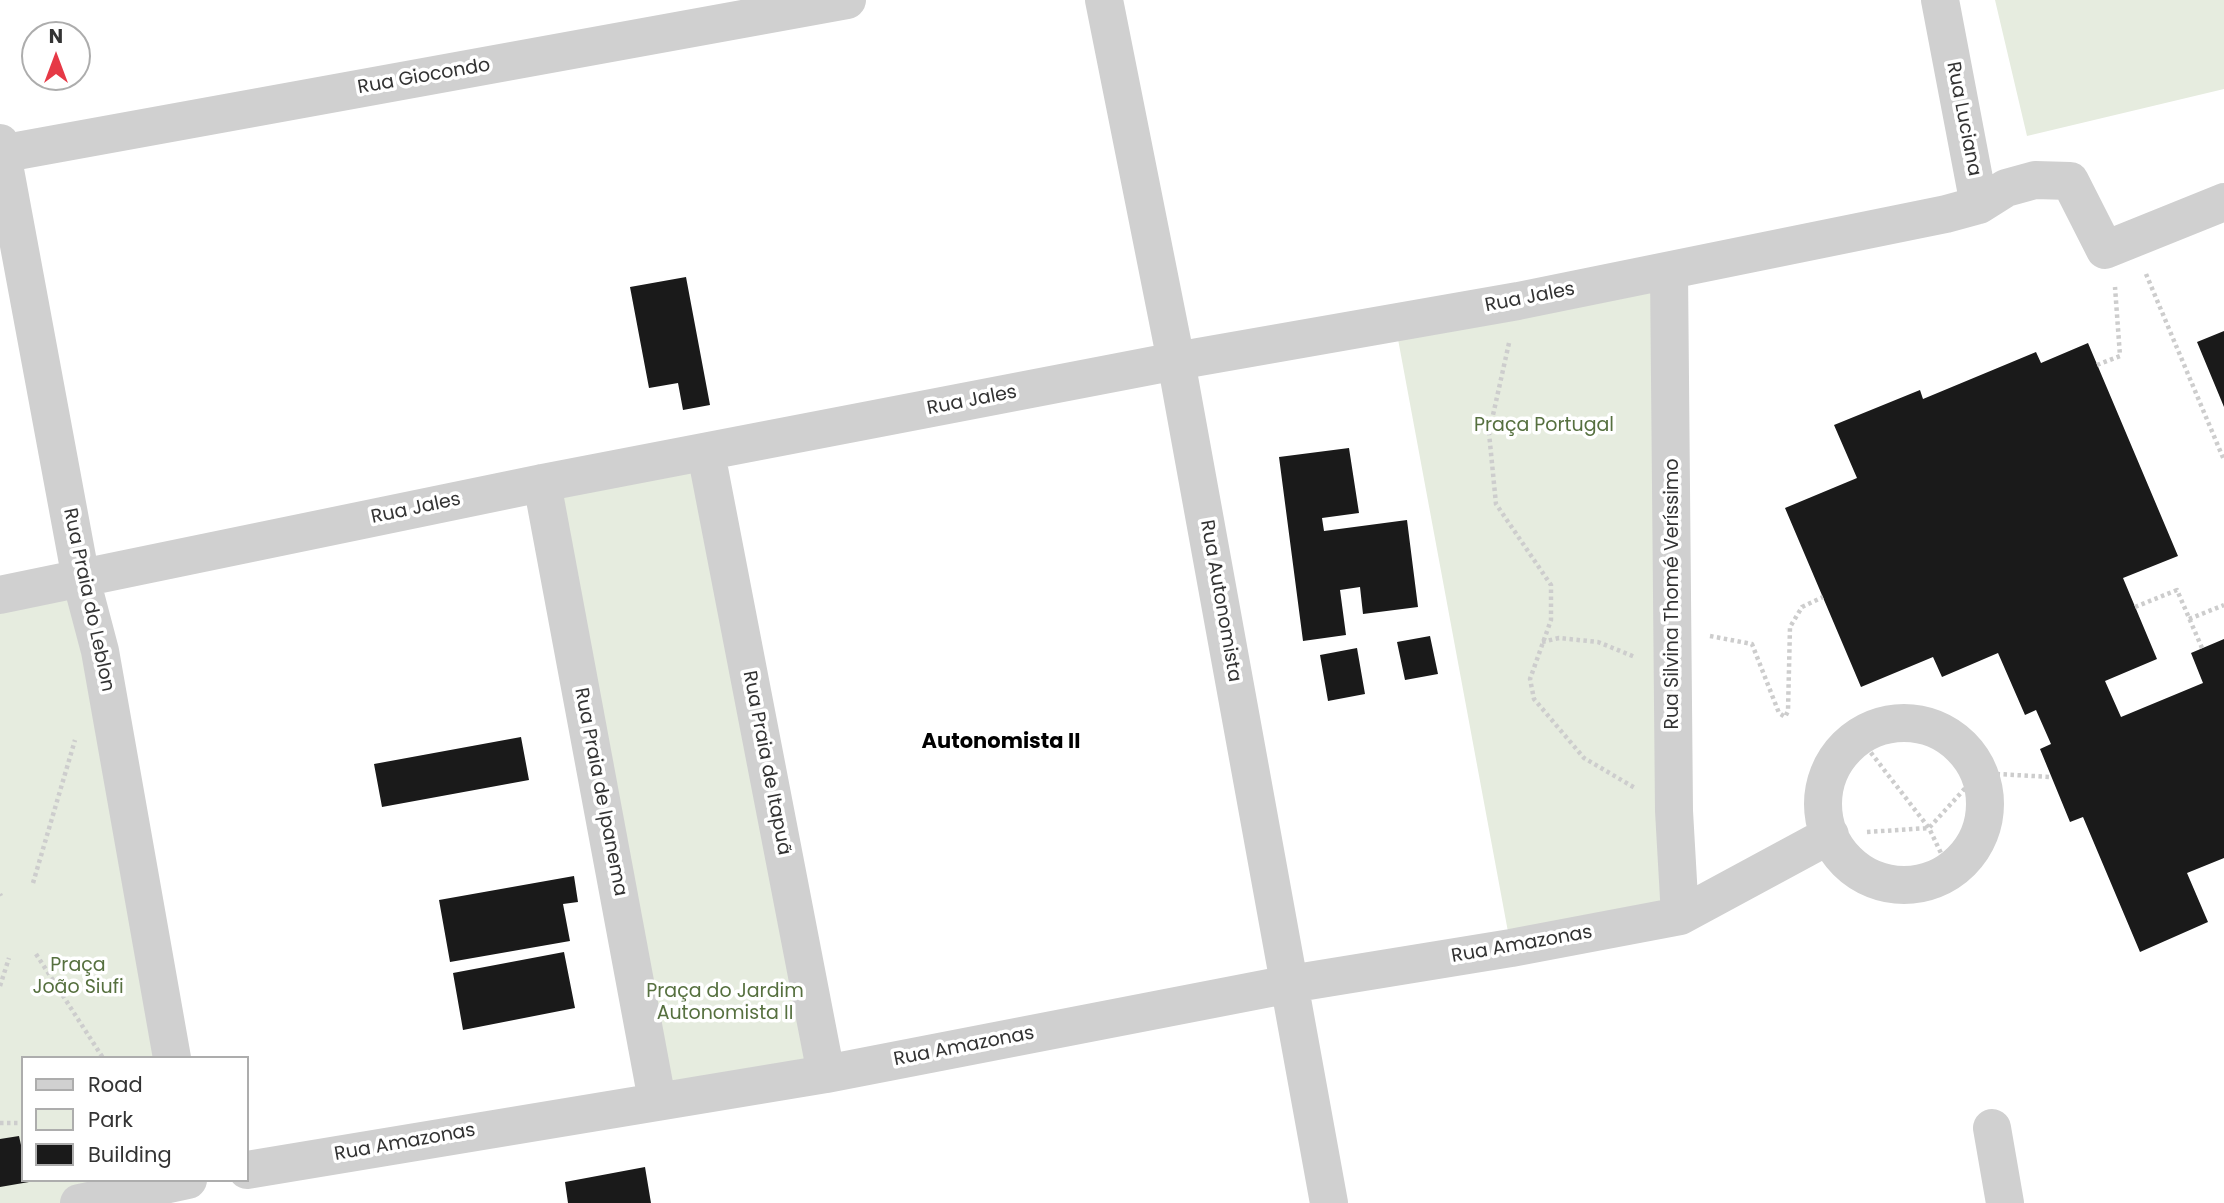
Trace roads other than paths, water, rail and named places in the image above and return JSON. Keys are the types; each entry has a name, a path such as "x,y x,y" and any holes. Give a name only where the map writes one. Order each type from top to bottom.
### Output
{"street":[{"name":"Rua Giocondo","path":"1,150 847,0"},
{"name":"Rua Autonomista","path":"1104,0 1176,361 1329,1203"},
{"name":"Rua Luciana","path":"1940,0 1963,209"},
{"name":"Rua Praia do Leblon","path":"1,150 81,579 100,651 172,1056"},
{"name":"Rua Jales","path":"0,595 542,483 1176,361 1518,301 1669,271 1963,209 2006,188 2035,180 2070,181 2105,250 2224,202"},
{"name":"Rua Silvina Thomé Veríssimo","path":"1669,271 1674,811 1680,916"},
{"name":"Rua Praia de Itapuã","path":"706,453 825,1074"},
{"name":"Rua Praia de Ipanema","path":"542,483 657,1100"},
{"path":"1888,723 1920,723 1950,736 1973,758 1986,788 1986,820 1973,849 1951,872 1921,884 1888,884 1859,872 1836,849 1829,835 1823,820 1823,788 1836,758 1858,736 1888,723"},
{"name":"Rua Amazonas","path":"248,1170 825,1074 1290,984 1511,948 1680,916 1829,835"},
{"path":"1992,1128 2005,1203"},
{"path":"79,1203 179,1182"}],"district":[{"name":"Autonomista II","path":"1001,743"}],"park label":[{"name":"Praça Portugal","path":"1544,426"},
{"name":"Praça João Siufi","path":"78,977"},
{"name":"Praça do Jardim Autonomista II","path":"725,1003"}]}
